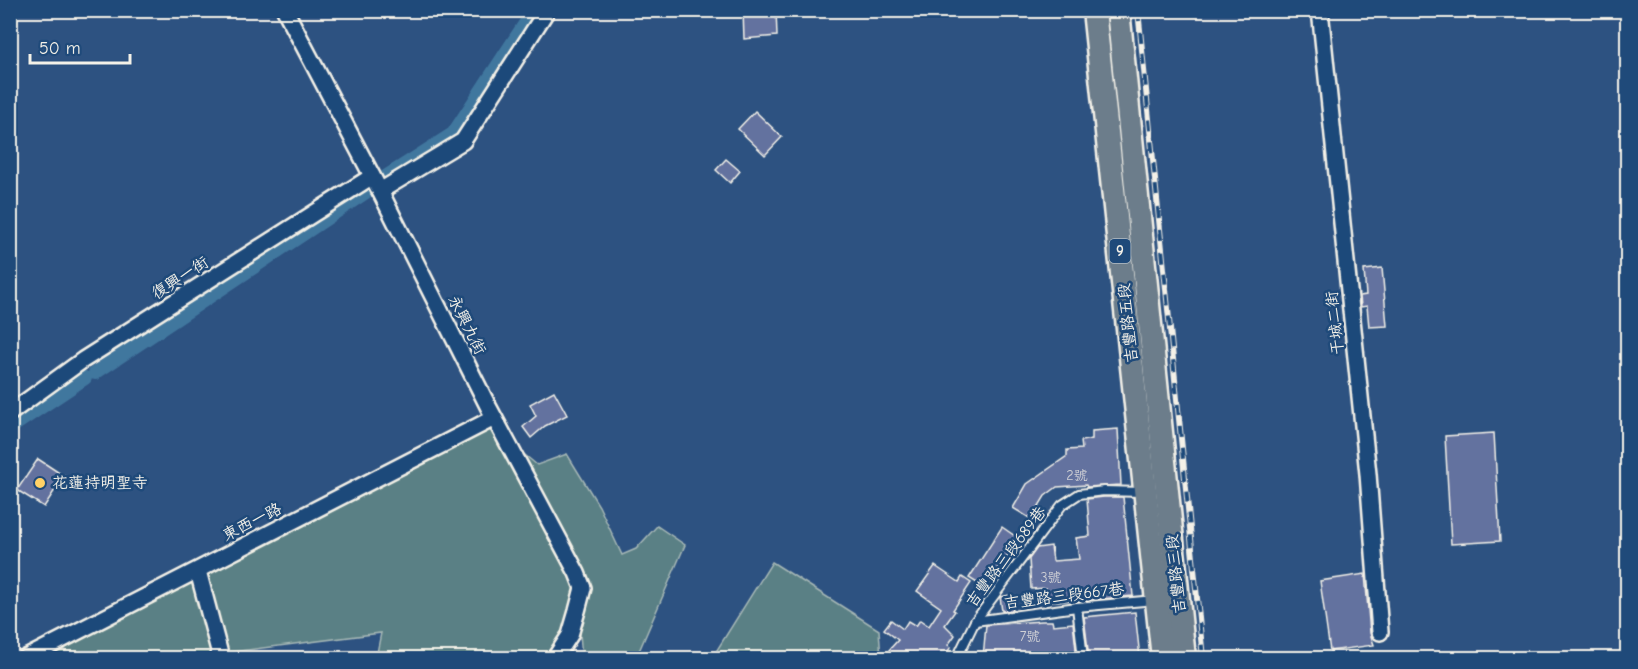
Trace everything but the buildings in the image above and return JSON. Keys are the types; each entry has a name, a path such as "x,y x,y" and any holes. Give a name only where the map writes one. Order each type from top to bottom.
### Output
{"main road":[{"name":"吉豐路五段","path":"1094,10 1156,491"},
{"name":"吉豐路五段","path":"1118,10 1156,491"},
{"name":"吉豐路三段","path":"1156,491 1157,600 1163,658"},
{"name":"吉豐路三段","path":"1156,491 1184,658"}],"street":[{"name":"永興九街","path":"285,10 380,191 494,418 578,573 583,588 570,635 555,658"},
{"path":"380,191 463,141 547,10"},
{"name":"干城二街","path":"1320,10 1368,474 1380,632"},
{"name":"復興一街","path":"10,413 83,360 371,177"},
{"name":"東西一路","path":"26,658 494,418"},
{"path":"198,571 221,658"}],"lane":[{"name":"吉豐路三段689巷","path":"957,658 975,621 1062,505 1079,494 1104,491 1156,491"},
{"name":"吉豐路三段667巷","path":"975,621 1077,607 1157,600"},
{"path":"1077,607 1083,658"}],"green space":[{"path":"491,427 537,465 567,454 599,506 622,555 636,549 657,526 685,545 636,658 582,658 580,633 576,632 552,658 376,658 381,633 185,658 28,658"},
{"path":"772,562 879,630 881,658 712,658"}],"waterway":[{"path":"384,178 453,134 534,10"},
{"path":"95,373 372,188"},
{"path":"10,428 85,378"}],"railway":[{"path":"1138,10 1203,658"}],"place":[{"name":"花蓮持明聖寺","path":"40,483"}]}
